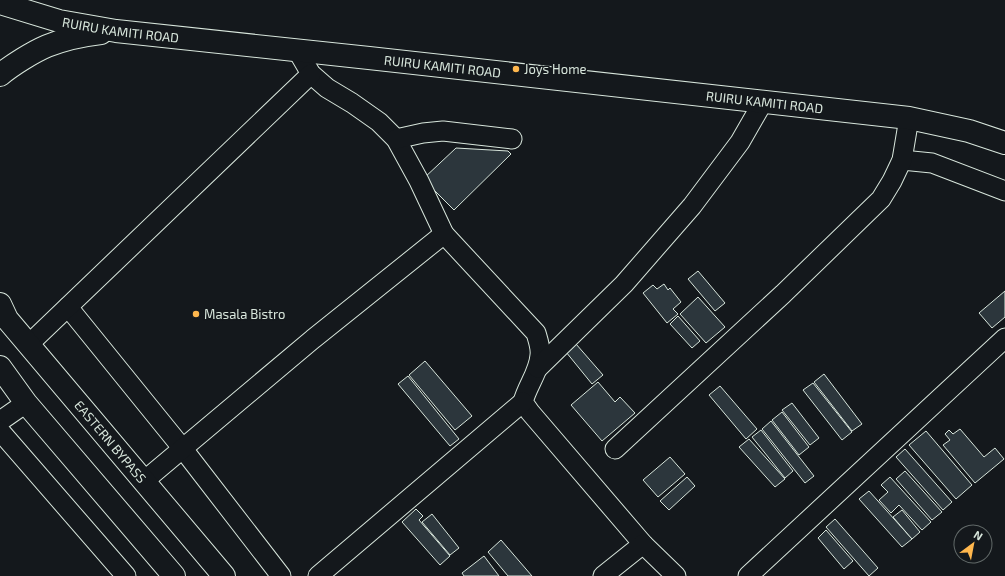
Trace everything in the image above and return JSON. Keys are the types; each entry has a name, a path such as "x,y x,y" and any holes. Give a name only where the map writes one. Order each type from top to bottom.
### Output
{"main road":[{"name":"RUIRU KAMITI ROAD","path":"0,3 59,21 116,31 909,118 969,131 1005,143"},
{"path":"0,75 47,46 90,34 116,31"},
{"name":"EASTERN BYPASS","path":"0,304 7,319 28,345 224,576"},
{"path":"0,367 26,403 174,576"}],"street":[{"path":"297,50 311,74 327,88 379,122 396,139 419,181 444,234 536,333 541,354 538,368 526,391 523,402 318,576"},
{"path":"28,345 311,74"},
{"path":"538,368 624,284 692,206 740,142 763,102"},
{"path":"615,449 783,294 881,199 902,160 909,118"},
{"path":"396,139 423,133 443,131 512,139"},
{"path":"902,160 932,163 1005,191"},
{"path":"144,481 313,339 444,234"},
{"path":"68,307 183,449 281,576"},
{"path":"748,576 1005,338"},
{"path":"523,402 643,544 676,576"},
{"path":"0,421 26,403"},
{"path":"0,431 126,576"},
{"path":"604,576 643,544"}],"building":[{"path":"456,148 508,151 511,154 454,210 423,179"},
{"path":"698,271 725,303 715,311 688,279"},
{"path":"664,284 668,290 670,288 681,302 673,309 678,314 667,323 643,293 653,285 657,289"},
{"path":"1005,291 1005,317 992,328 979,313"},
{"path":"698,297 725,327 706,343 680,314"},
{"path":"678,316 700,341 692,348 670,324"},
{"path":"576,344 603,375 592,384 566,352"},
{"path":"425,361 472,416 455,430 409,375"},
{"path":"824,374 862,424 852,431 814,382"},
{"path":"408,376 459,439 450,446 398,384"},
{"path":"598,382 615,402 620,397 635,413 602,441 571,405"},
{"path":"813,383 852,432 842,440 803,390"},
{"path":"720,386 757,429 746,439 709,395"},
{"path":"792,403 819,438 810,445 782,410"},
{"path":"782,412 809,447 799,455 772,420"},
{"path":"771,421 814,476 805,483 762,429"},
{"path":"960,429 984,457 995,448 1004,459 975,483 943,445 950,440 945,434 949,430 953,434"},
{"path":"761,430 793,471 785,478 752,437"},
{"path":"926,431 972,485 956,499 909,445"},
{"path":"749,439 785,479 775,487 739,447"},
{"path":"905,449 952,502 943,510 896,457"},
{"path":"670,457 685,474 658,497 643,480"},
{"path":"905,471 942,512 932,520 896,479"},
{"path":"687,477 695,486 669,510 660,501"},
{"path":"890,477 931,522 922,530 899,505 891,513 879,500 888,492 881,485"},
{"path":"869,491 912,539 902,547 859,499"},
{"path":"416,509 423,516 419,520 450,556 440,565 402,522"},
{"path":"902,510 920,532 912,539 893,517"},
{"path":"432,514 459,548 450,555 422,522"},
{"path":"835,519 878,568 869,576 826,527"},
{"path":"826,530 853,561 844,569 818,538"},
{"path":"501,540 532,576 508,576 488,552"},
{"path":"484,556 499,576 464,576 462,573"}],"place":[{"name":"Joys Home","path":"516,69"},
{"name":"Masala Bistro","path":"196,314"}]}
